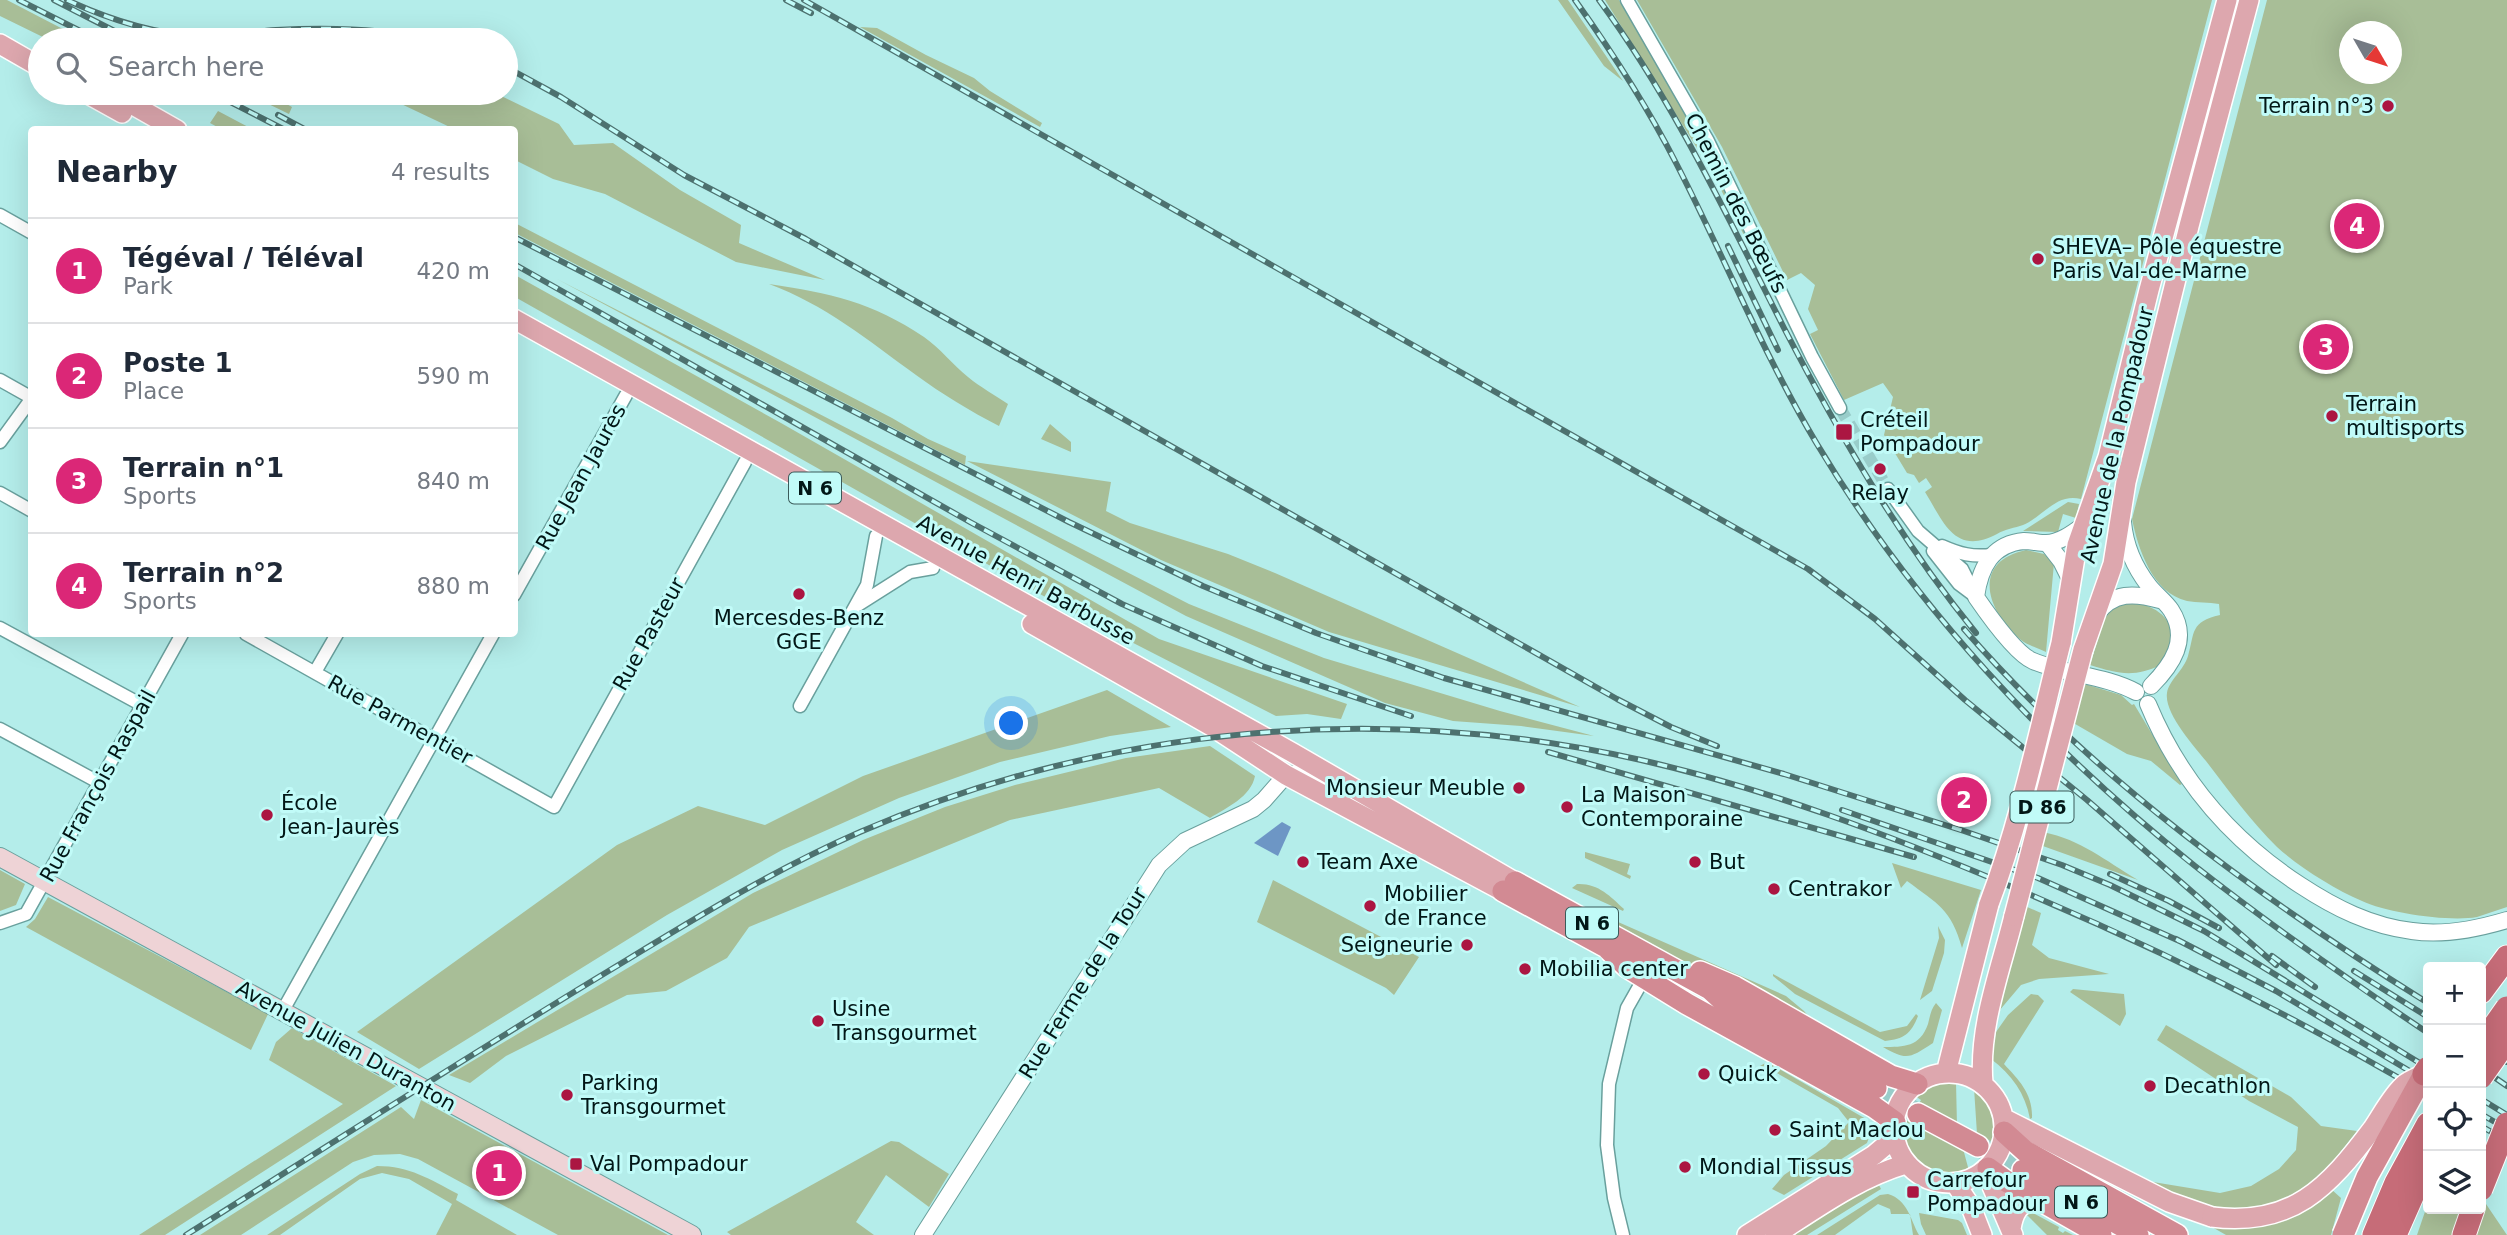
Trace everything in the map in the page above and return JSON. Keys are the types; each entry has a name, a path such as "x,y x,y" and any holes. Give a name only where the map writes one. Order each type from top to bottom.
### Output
{"highway":[{"name":"N 6","path":"1509,886 1608,949 1644,965 1708,1000 1722,1000"},
{"name":"N 6","path":"1509,886 1710,989 1722,1000 1877,1088"},
{"path":"1608,949 1627,967 1687,1004 1874,1107 1894,1130"},
{"path":"2486,985 2507,957"},
{"path":"1668,966 1682,965 1735,987 1891,1076 1917,1084"},
{"path":"2486,1038 2507,1008"},
{"path":"2486,1070 2507,1040"},
{"path":"2343,1235 2367,1177 2423,1076"},
{"path":"1918,1114 1978,1146"},
{"path":"2486,1176 2507,1124"},
{"path":"2004,1126 2025,1151 2177,1235"},
{"path":"2374,1235 2396,1183 2423,1133"},
{"path":"1986,1169 2101,1235"},
{"name":"N 6","path":"2023,1170 2138,1235"},
{"path":"2395,1235 2423,1171"},
{"path":"2409,1235 2423,1199"},
{"path":"2465,1235 2471,1214"}],"main road":[{"name":"Avenue de la Pompadour","path":"1946,1073 1989,904 2001,873 2026,785 2061,643 2077,545 2108,457 2227,0"},
{"name":"Avenue de la Pompadour","path":"1983,1083 1984,1034 2090,624 2113,564 2126,482 2189,226 2249,0"},
{"path":"0,30 28,45"},
{"path":"0,44 28,60"},
{"path":"107,105 143,126"},
{"path":"133,105 170,126"},
{"name":"Avenue Henri Barbusse","path":"518,321 1356,790 1509,886"},
{"name":"Avenue Henri Barbusse","path":"518,335 1213,727 1286,775 1509,886"},
{"name":"Avenue Julien Duranton","path":"0,857 692,1235"},
{"path":"1946,1073 1974,1077 1983,1083 1997,1099 2004,1126 1998,1153 1986,1169 1972,1178 1955,1183 1939,1182 1906,1164 1898,1152 1894,1130 1898,1108 1917,1084 1931,1075 1946,1073"},
{"path":"2004,1126 2169,1202 2212,1217 2258,1219 2281,1212 2305,1200 2326,1184 2404,1085 2423,1073"},
{"path":"1746,1235 1874,1155 1894,1130"},
{"path":"1776,1235 1846,1190 1882,1171 1906,1164"},
{"path":"1986,1169 2012,1232"},
{"path":"1955,1183 1971,1207 1982,1235"},
{"path":"2012,1232 2013,1216 2028,1200 2035,1198"}],"street":[{"name":"Chemin des Bœufs","path":"1627,0 1708,141 1812,357 1840,408"},
{"path":"0,215 28,231"},
{"path":"0,380 28,396"},
{"name":"Rue Jean Jaurès","path":"518,588 626,395"},
{"path":"0,442 28,404"},
{"name":"Rue Pasteur","path":"554,807 745,462"},
{"path":"1888,489 1937,558 1959,584 1976,597 1994,622 2030,660 2144,689"},
{"path":"0,494 28,509"},
{"path":"2122,509 2124,534 2139,572 2176,618 2180,636 2179,646 2171,664 2144,689 2138,701 2148,704 2185,775 2213,810 2253,851 2312,893 2345,912 2374,923 2414,932 2468,930 2507,920"},
{"path":"1926,539 1960,554 1991,555 2011,543 2047,543 2066,537 2085,524"},
{"path":"800,706 867,585 876,536"},
{"path":"2047,543 2061,561 2071,581"},
{"path":"1976,597 1981,572 1991,555"},
{"path":"858,605 910,572 933,568"},
{"path":"2090,624 2102,607 2123,594 2162,601"},
{"path":"0,628 142,705"},
{"name":"Rue François Raspail","path":"0,923 26,914 180,637"},
{"name":"Rue Parmentier","path":"251,637 554,807"},
{"path":"315,672 335,637"},
{"path":"282,1012 491,637"},
{"path":"0,729 100,783"},
{"path":"1286,775 1301,772 1328,787 1356,790"},
{"name":"Rue Ferme de la Tour","path":"923,1235 1158,865 1185,841 1253,809 1286,775"},
{"path":"1623,1235 1614,1198 1607,1145 1608,1084 1627,1008 1644,978"}],"green space":[{"path":"0,0 7,0 61,28 28,30 0,16"},
{"path":"1558,0 1568,0 1623,81 1604,66"},
{"path":"1605,0 1619,0 1712,158 1795,336 1713,174"},
{"name":"SHEVA– Pôle équestre Paris Val-de-Marne","path":"1637,0 2212,0 2081,499 2064,499 2023,525 1983,540 1961,539 1952,533 1925,492 1932,487 1926,478 1919,483 1914,475 1907,473 1884,435 1893,397 1883,383 1844,400 1810,334 1818,330 1808,309 1815,285 1801,273 1787,280 1722,147"},
{"name":"Terrain multisports","path":"2267,0 2507,0 2507,907 2465,918 2402,913 2362,901 2329,884 2277,847 2188,738 2167,701 2168,688 2186,661 2195,629 2203,621 2220,615 2219,604 2187,601 2164,589 2149,568 2138,543 2132,519"},
{"path":"860,27 877,28 974,78 1042,123 1040,127"},
{"path":"518,104 559,124 574,145 613,143 680,190 741,225 739,243 825,280 736,262 605,194 553,179 518,162 518,126 448,126 403,105"},
{"path":"271,105 288,105 292,107 289,114"},
{"path":"218,111 246,126 216,126 210,123"},
{"path":"518,225 928,439 966,456 965,465 518,235"},
{"path":"518,277 1159,639 1347,704 1341,719 1307,714 1276,716 1063,607 518,299"},
{"path":"557,279 1189,604 1324,658 1594,736 1521,726 1453,721 1385,703 1186,616"},
{"path":"769,284 831,295 868,307 905,325 930,341 973,381 1008,404 999,426 936,389 827,313"},
{"path":"1050,424 1071,442 1071,452 1041,439"},
{"path":"967,461 1111,482 1106,511 1130,523 1228,554 1275,573 1580,707 1329,632 1161,560"},
{"path":"2068,502 2079,504 2076,518 2063,514 2058,532 2023,531"},
{"path":"2026,550 2044,554 2054,563 2046,652 2023,642 2009,629 1993,602 1990,589 1991,576 1997,565 2008,556"},
{"path":"2126,600 2151,608 2167,620 2171,638 2163,664 2135,673 2110,671 2090,665 2106,613"},
{"path":"2085,684 2121,695 2134,704 2182,784 2151,761 2127,754 2070,721"},
{"path":"1107,690 1171,727 1110,736 1000,762 899,798 782,850 667,915 419,1069 357,1032 617,845 698,806 765,825 863,776"},
{"path":"1210,746 1255,776 1243,796 1210,818 1159,788 1010,820 749,927 727,958 666,991 627,995 506,1056 470,1083 449,1075 753,893 863,840 945,807 1015,785 1126,758"},
{"path":"2043,832 2081,845 2138,880 2040,845"},
{"path":"1585,852 1630,864 1627,874 1631,876 1630,879 1585,858"},
{"path":"1892,863 1981,890 1962,948 1953,924 1942,908 1907,881 1901,888"},
{"path":"0,870 25,884 16,905 0,911"},
{"path":"1273,880 1419,957 1394,995 1386,988 1257,922"},
{"path":"1577,884 1603,891 1624,909 1623,911 1572,888"},
{"path":"48,897 268,1014 251,1050 26,927 35,919"},
{"path":"2025,906 2041,913 2032,945 2049,958 2109,974 2039,979 2021,985 1999,1011"},
{"path":"1584,907 1786,996 1819,1028 1738,984 1672,956"},
{"path":"1938,926 1945,940 1944,953 1932,991 1920,1000 1939,938"},
{"path":"1773,974 1880,1032 1907,1026 1916,1014 1918,1016 1906,1034 1885,1041 1795,994"},
{"path":"2073,989 2124,994 2126,1014 2120,1026 2070,992"},
{"path":"2031,994 2038,995 2044,1001 2004,1064 2028,1095 2032,1109 2030,1119 2017,1085 1991,1059 1996,1032 2008,1015"},
{"path":"1936,1003 1942,1010 1933,1043 1908,1056 1883,1047 1904,1046 1921,1037"},
{"path":"2166,1025 2291,1097 2321,1126 2357,1131 2321,1177 2289,1201 2230,1214 2150,1187 2153,1182 2220,1193 2251,1186 2279,1169 2296,1150 2298,1127 2249,1101 2157,1040"},
{"path":"292,1028 396,1086 165,1235 139,1235 343,1104 269,1060 276,1042"},
{"path":"1767,1062 1866,1119 1869,1128 1867,1143 1784,1195 1772,1189 1784,1175 1826,1146 1849,1122 1838,1108 1768,1068 1764,1074 1760,1066"},
{"path":"1940,1081 1956,1082 1957,1126 1969,1171 1956,1175 1943,1175 1920,1165 1905,1145 1902,1132 1903,1118 1909,1122 1921,1100 1915,1096"},
{"path":"1974,1088 1988,1105 1994,1124 1993,1144 1982,1163 1977,1134"},
{"path":"421,1100 668,1235 558,1235 418,1159 400,1154 374,1155 353,1162 241,1235 200,1235 401,1107 414,1119"},
{"path":"891,1141 899,1142 949,1174 929,1207 886,1175 856,1222 874,1235 731,1235 727,1232"},
{"path":"377,1166 400,1168 428,1179 458,1194 456,1200 517,1235 436,1235 452,1204 409,1179 382,1173 360,1179 280,1235 267,1235 360,1174"},
{"path":"1877,1181 1881,1189 1807,1235 1786,1235"},
{"path":"2331,1189 2341,1198 2331,1235 2226,1235 2212,1227 2247,1228 2276,1222"},
{"path":"1888,1194 1900,1201 1909,1214 1891,1214 1890,1209 1878,1204 1835,1235 1817,1235 1880,1195"},
{"path":"2486,1204 2507,1235 2475,1235 2482,1214 2486,1214"},
{"path":"1919,1213 1958,1220 1967,1235 1926,1235"},
{"path":"2033,1213 2059,1227 2058,1230 2063,1233 2065,1231 2073,1235 2047,1235 2027,1215"},
{"path":"2424,1214 2460,1214 2454,1235 2417,1235"},
{"path":"1910,1216 1916,1229 1919,1235 1913,1235"}],"water":[{"path":"1282,822 1291,827 1278,856 1254,843"}],"tunnel":[{"path":"1840,408 1888,489"},
{"path":"1876,1088 1918,1114"},
{"path":"1978,1146 2023,1170"}],"railway":[{"path":"19,0 74,28"},
{"path":"54,0 109,28"},
{"path":"67,0 146,28"},
{"path":"786,0 811,13"},
{"path":"804,0 1808,569 1875,619 1965,700 2087,800 2276,965"},
{"path":"1575,0 1665,142 1761,340 1817,444 1855,504 1940,618 2036,723 2140,821 2252,910 2423,1030"},
{"path":"1599,0 1652,79 1675,119 1849,447 1896,524 1976,633"},
{"path":"518,74 561,97 684,175 806,239 1617,699 1671,727 1717,746"},
{"path":"236,105 277,126"},
{"path":"278,115 299,126"},
{"path":"518,239 1069,522 1203,586 1316,633 1444,678 1784,774 2062,865 2204,931 2423,1065"},
{"path":"1728,246 1778,350"},
{"path":"518,266 970,522 1122,604 1262,666 1411,716"},
{"path":"1964,629 2067,735 2182,833 2304,922 2423,1000"},
{"path":"186,1235 658,941 757,883 825,848 953,796 1049,768 1146,747 1244,734 1344,729 1443,731 1542,742 1641,760 1783,799 1921,850 2119,934 2275,1010 2423,1092"},
{"path":"1548,752 1914,857"},
{"path":"1842,810 2038,878 2184,943"},
{"path":"2110,874 2219,928"},
{"path":"2176,939 2276,991 2423,1079"},
{"path":"2272,956 2315,987"},
{"path":"2354,971 2423,1014"},
{"path":"2486,1031 2507,1044"},
{"path":"2486,1051 2507,1062"},
{"path":"2486,1071 2507,1086"},
{"path":"2486,1102 2507,1115"},
{"path":"2486,1117 2507,1129"},
{"path":"2486,1129 2507,1141"}],"place":[{"name":"Terrain n°3","path":"2388,106"},
{"name":"Terrain n°2","path":"2357,226"},
{"name":"SHEVA– Pôle équestre Paris Val-de-Marne","path":"2038,259"},
{"name":"Terrain n°1","path":"2326,347"},
{"name":"Terrain multisports","path":"2332,416"},
{"name":"Créteil Pompadour","path":"1844,432"},
{"name":"Relay","path":"1880,469"},
{"name":"Mercesdes-Benz GGE","path":"799,594"},
{"name":"Monsieur Meuble","path":"1519,788"},
{"name":"Poste 1","path":"1964,800"},
{"name":"La Maison Contemporaine","path":"1567,807"},
{"name":"École Jean-Jaurès","path":"267,815"},
{"name":"Team Axe","path":"1303,862"},
{"name":"But","path":"1695,862"},
{"name":"Centrakor","path":"1774,889"},
{"name":"Mobilier de France","path":"1370,906"},
{"name":"Seigneurie","path":"1467,945"},
{"name":"Mobilia center","path":"1525,969"},
{"name":"Usine Transgourmet","path":"818,1021"},
{"name":"Quick","path":"1704,1074"},
{"name":"Decathlon","path":"2150,1086"},
{"name":"Parking Transgourmet","path":"567,1095"},
{"name":"Saint Maclou","path":"1775,1130"},
{"name":"Val Pompadour","path":"576,1164"},
{"name":"Mondial Tissus","path":"1685,1167"},
{"name":"Tégéval / Téléval","path":"499,1173"},
{"name":"Carrefour Pompadour","path":"1913,1192"}]}
